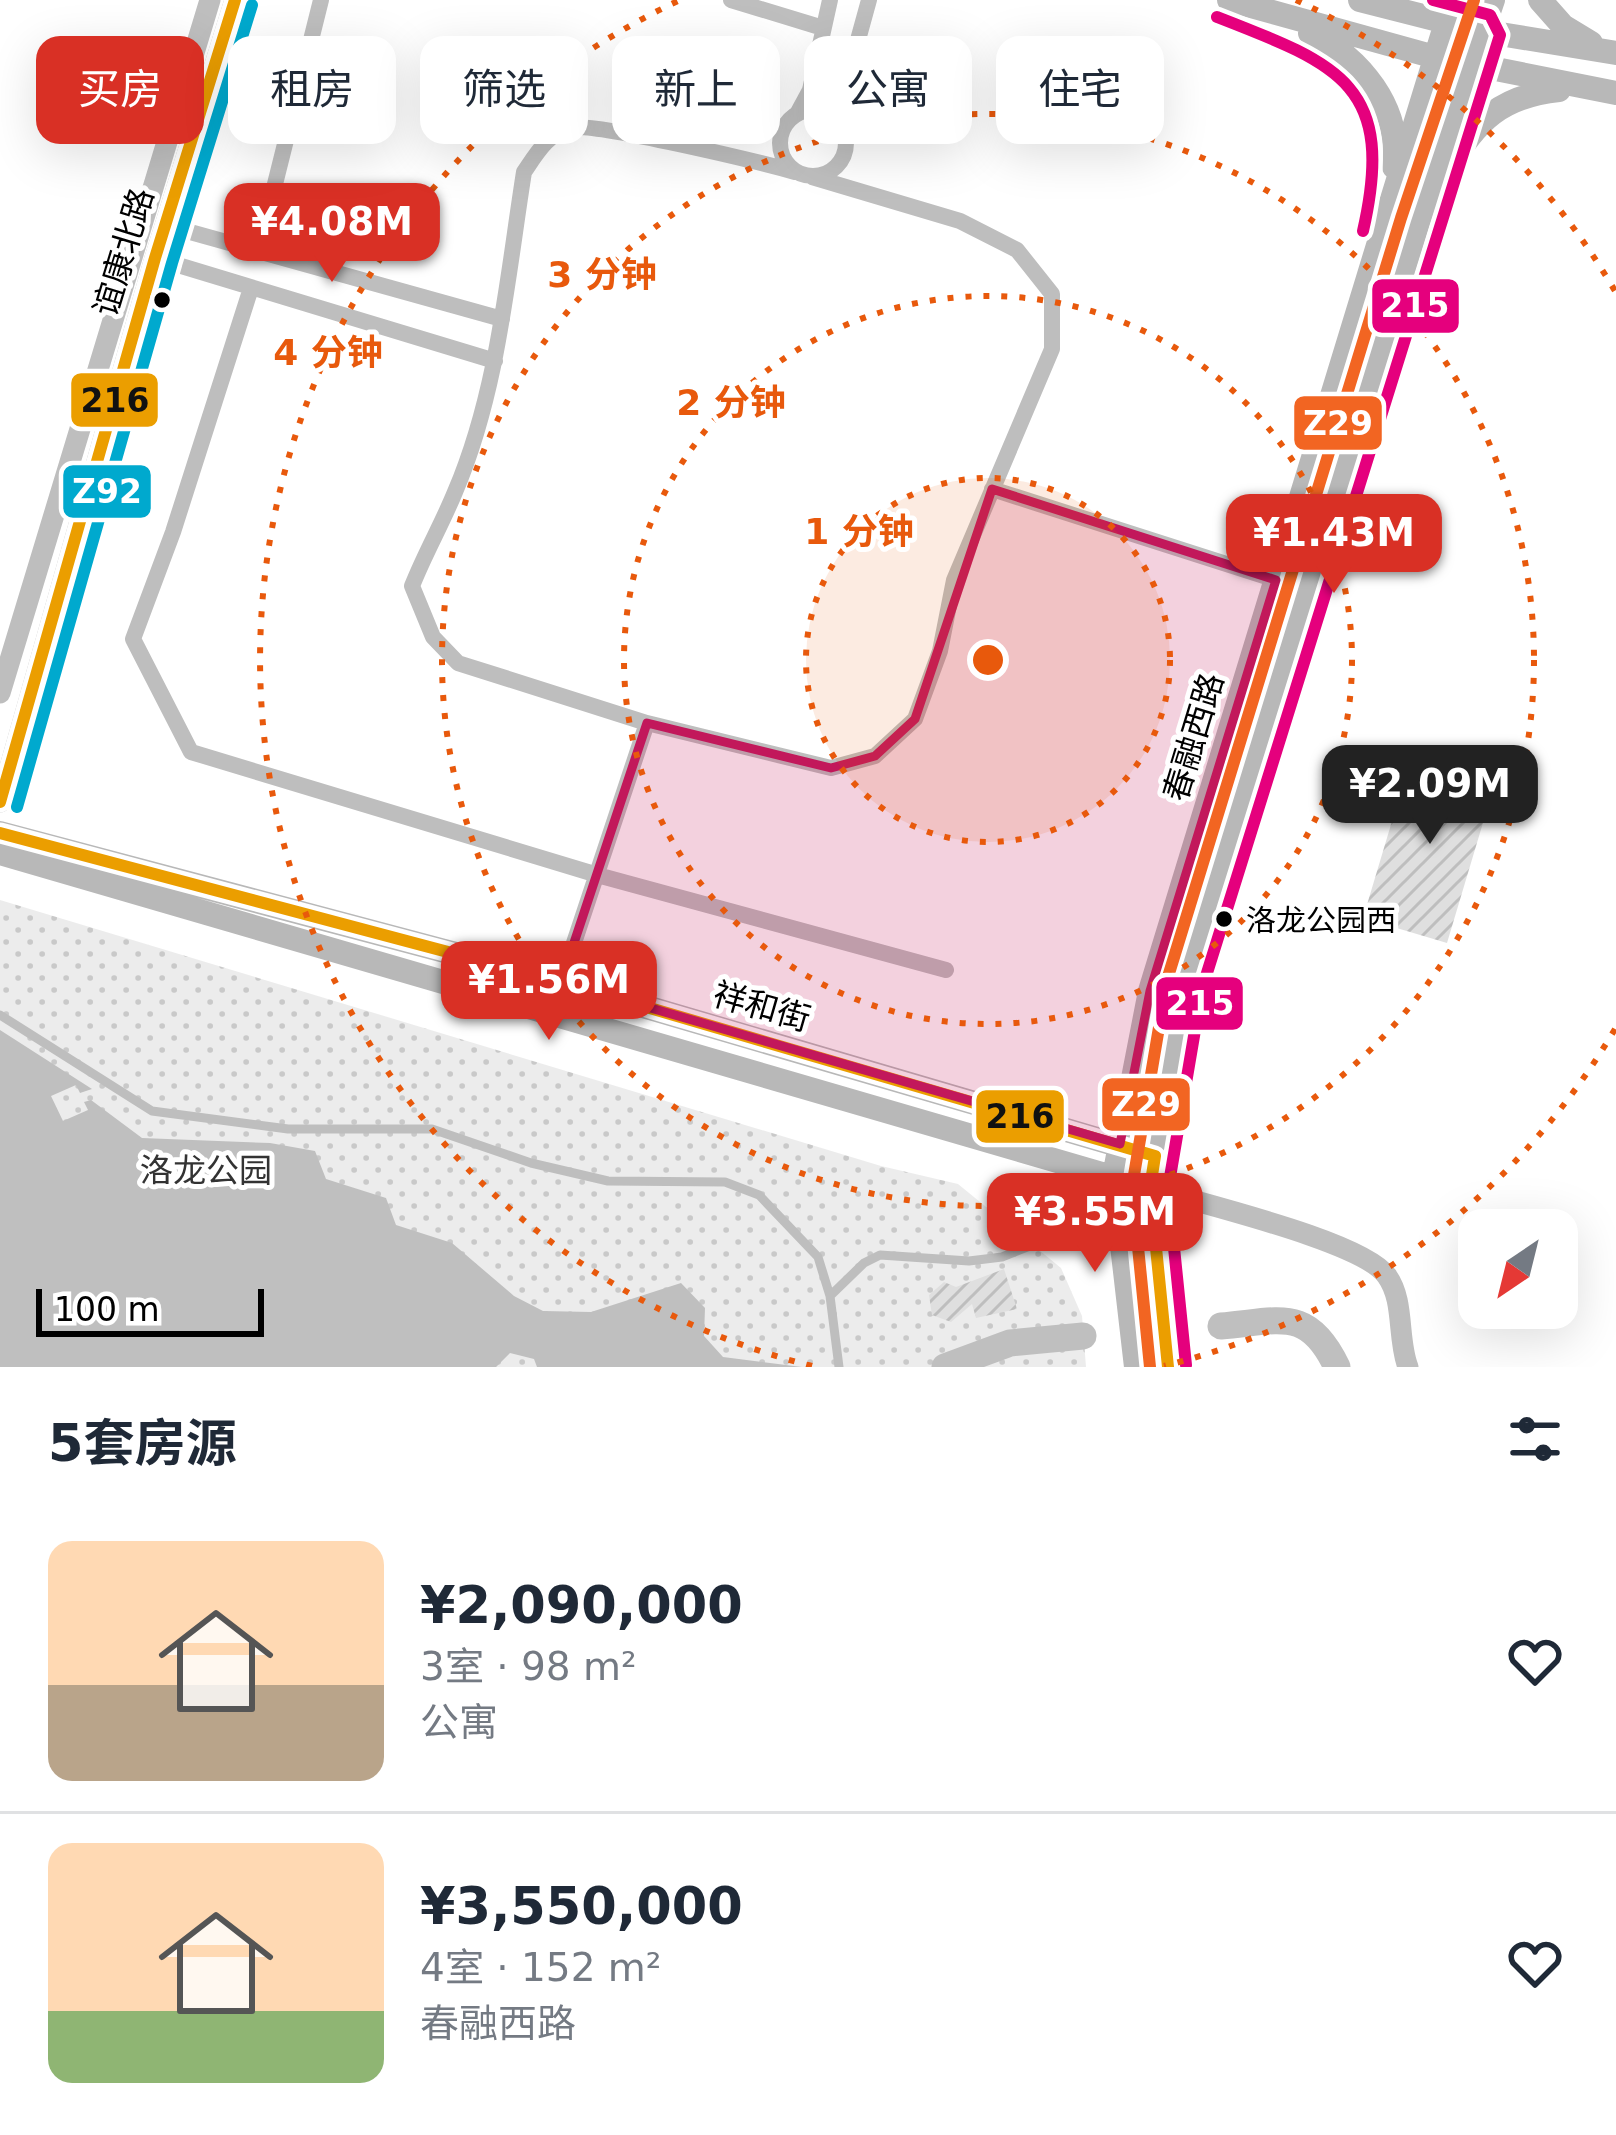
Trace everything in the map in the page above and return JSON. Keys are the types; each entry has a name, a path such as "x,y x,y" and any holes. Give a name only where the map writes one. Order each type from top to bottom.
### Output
{"main road":[{"path":"1227,0 1435,58 1616,93"},
{"path":"1227,0 1323,39 1360,69 1385,106 1394,141 1388,212"},
{"path":"1360,0 1449,12 1482,31 1616,52"},
{"name":"春融西路","path":"1168,1367 1150,1188 1184,985 1418,223 1493,0"},
{"path":"1540,0 1576,35 1616,52"},
{"name":"春融西路","path":"1136,1367 1114,1176 1150,991 1449,12"},
{"path":"1418,223 1468,135 1486,115 1530,93 1584,87"},
{"name":"祥和街","path":"0,833 561,982 1155,1156"},
{"name":"祥和街","path":"0,853 1150,1188"}],"street":[{"name":"谊康北路","path":"0,693 210,0"},
{"name":"谊康北路","path":"0,802 155,258 235,0"},
{"path":"258,252 321,0"},
{"path":"731,0 823,28"},
{"path":"780,139 810,90 830,0"},
{"path":"859,36 869,0"},
{"path":"796,114 804,113"},
{"path":"588,124 682,149 751,160 960,220 1017,250 1052,294 1052,349 954,580 940,651 915,719 875,756 831,768 647,723 458,663 433,637 412,586 455,492 494,361 524,172 551,135 588,124"},
{"path":"751,160 776,144"},
{"path":"779,144 783,159 804,174 829,173 842,161"},
{"path":"846,144 842,161 854,193"},
{"path":"165,224 502,319"},
{"path":"155,258 494,361"},
{"path":"251,288 173,532 133,639 190,752 601,876 946,970"},
{"path":"992,488 1276,580"},
{"path":"561,982 601,876 647,723"},
{"path":"1150,1188 1334,1243 1376,1264 1389,1277 1408,1367"}],"lane":[{"path":"0,1015 152,1111 288,1129 432,1129 531,1162 608,1180 725,1182 760,1195 818,1257 830,1296 839,1367"},
{"path":"830,1296 864,1262 880,1255 910,1253 969,1262 1002,1257 1045,1240"}],"highlighted area":[{"path":"992,489 1276,580 1150,991 1120,1144 561,982 647,723 831,768 875,756 915,719"}],"green space":[{"name":"洛龙公园","path":"0,900 881,1166 958,1184 1061,1268 1082,1316 1086,1367 0,1367"}],"shaded area":[{"path":"0,1030 92,1089 80,1093 76,1085 51,1096 63,1121 88,1110 84,1102 91,1100 142,1138 270,1143 315,1151 326,1179 386,1198 396,1225 452,1243 514,1296 543,1311 591,1312 681,1283 705,1308 704,1336 723,1357 802,1367 537,1367 534,1359 510,1353 496,1367 0,1367"}],"building":[{"path":"1413,751 1497,776 1447,943 1363,918"},
{"path":"1004,1269 1017,1309 976,1318 972,1304 951,1322 932,1315 929,1295 944,1282 956,1287"}],"waterway":[{"path":"1221,1326 1276,1321 1303,1326 1315,1334 1337,1367"},
{"path":"945,1367 1010,1343 1083,1336"}],"transit line":[{"name":"216","path":"0,802 155,258 235,0"},
{"name":"215","path":"1186,1365 1168,1189 1202,989 1500,35 1490,15 1433,0"},
{"name":"Z29","path":"1150,1367 1132,1187 1167,980 1401,218 1474,0"},
{"name":"Z92","path":"17,807 172,263 252,5"},
{"name":"215","path":"1217,17 1297,50 1349,88 1364,112 1372,143 1363,231"},
{"name":"216","path":"0,833 561,982 1155,1156 1150,1188 1168,1367"}],"place":[{"name":"洛龙公园西","path":"1224,919"}]}
